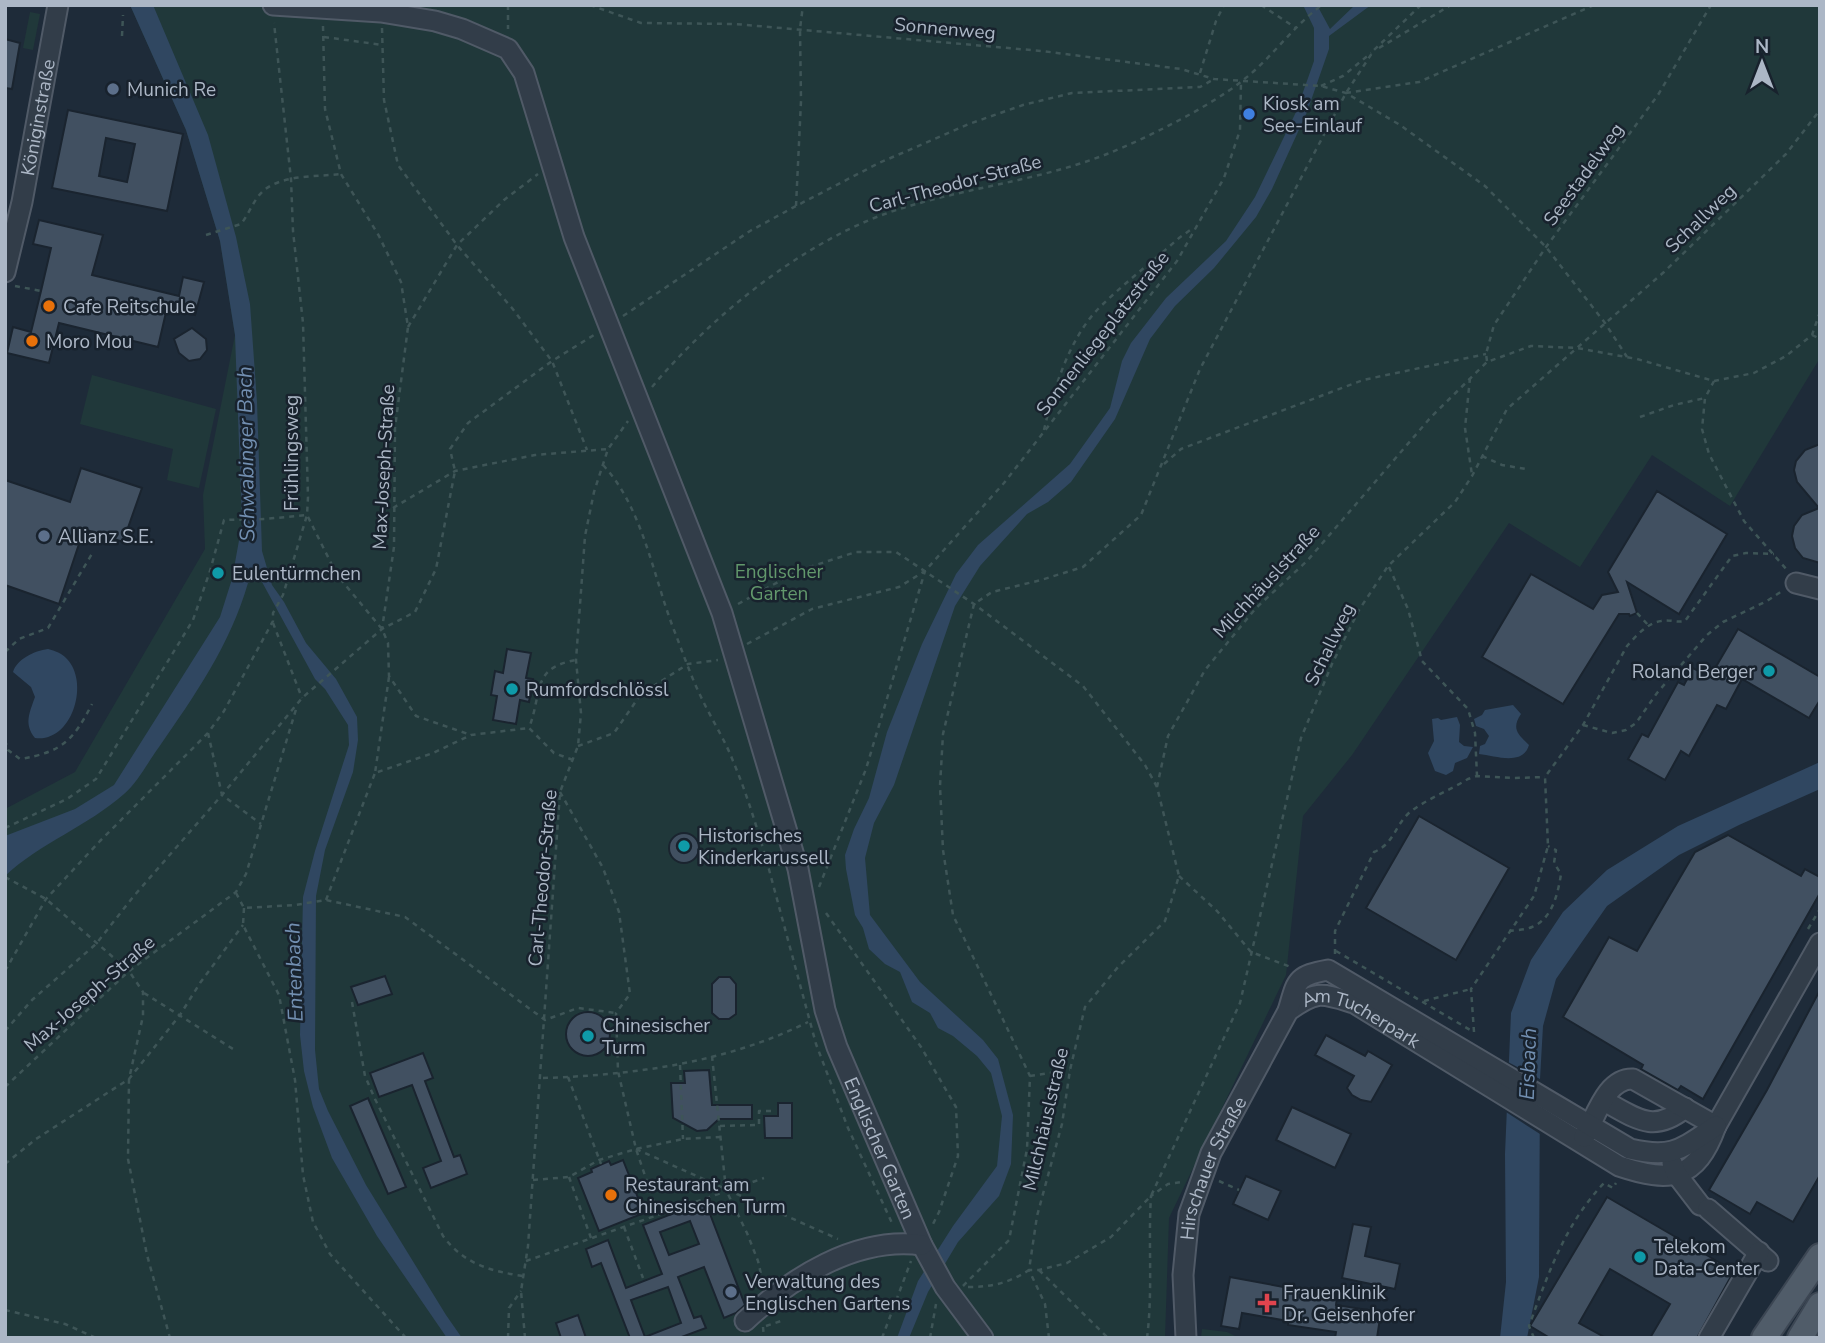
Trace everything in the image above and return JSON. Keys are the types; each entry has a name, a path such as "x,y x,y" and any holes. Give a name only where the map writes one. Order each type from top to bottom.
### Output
{"main road":[{"path":"1764,1338 1820,1256"},
{"path":"1784,1338 1820,1274"},
{"path":"1800,1338 1820,1305"},
{"path":"1817,1338 1820,1333"}],"street":[{"name":"Königinstraße","path":"5,272 10,235 58,5"},
{"path":"273,5 381,12 462,29 508,50"},
{"name":"Englischer Garten","path":"508,50 516,58 527,80 574,237 722,613 798,869 825,1010 837,1047 918,1247 949,1285"},
{"path":"1796,583 1820,589"},
{"path":"1677,1175 1695,1164 1707,1151 1716,1126 1820,943"},
{"name":"Am Tucherpark","path":"1288,1011 1300,979 1306,974 1328,970 1500,1071 1555,1115 1586,1134 1619,1166 1658,1177 1677,1175"},
{"name":"Am Tucherpark","path":"1288,1011 1307,998 1324,994 1354,1003 1496,1092 1555,1115"},
{"name":"Hirschauer Straße","path":"1186,1338 1183,1275 1189,1214 1211,1153 1288,1011"},
{"path":"1586,1134 1612,1086 1623,1078 1633,1079 1716,1126"},
{"path":"1604,1101 1643,1121 1669,1121 1685,1108"},
{"path":"1709,1338 1764,1257 1704,1207 1677,1175 1668,1153 1682,1148 1716,1126"},
{"name":"Am Tucherpark","path":"1586,1134 1630,1149 1654,1154 1668,1153"},
{"path":"754,1324 766,1301 794,1280 860,1249 918,1247"},
{"path":"949,1285 965,1329 982,1338"}],"path":[{"name":"Frühlingsweg","path":"5,971 46,899 208,733 224,711 273,621 273,612 283,595 307,515 303,323 273,5"},
{"path":"508,5 508,50"},
{"name":"Sonnenweg","path":"590,5 641,23 735,24 1042,51 1200,73 1214,79"},
{"path":"796,205 802,101 800,29 803,5"},
{"path":"1200,73 1224,5"},
{"path":"1261,5 1296,28"},
{"name":"Carl-Theodor-Straße","path":"525,1338 521,1292 541,1078 560,792 579,746 581,713 576,660 585,536 594,492 608,449 639,404 698,340 746,296 788,265 871,219 904,207 1019,180 1107,154 1165,126 1241,82 1276,51 1302,20 1322,5"},
{"path":"1321,86 1343,76 1374,51 1421,5"},
{"path":"930,1338 949,1285 1009,1240 1027,1149 1030,1076 953,915 943,850 940,786 943,734 974,604 992,592 1083,567 1141,515 1200,369 1346,93 1374,51 1451,5"},
{"path":"1346,93 1419,82 1594,5"},
{"name":"Seestadelweg","path":"1487,362 1486,354 1494,325 1546,247 1658,96 1711,5"},
{"name":"Max-Joseph-Straße","path":"5,1087 130,971 236,892 246,874 298,703 382,629 394,547 395,428 408,327 401,282 379,236 341,174 325,109 321,9"},
{"path":"381,12 384,100 398,165 457,245 512,308 552,361 587,450"},
{"path":"122,36 123,15"},
{"path":"324,37 383,45"},
{"path":"382,629 415,612 436,569 455,471 450,449 468,422 552,361 750,231 796,205 879,163 969,124 1023,105 1072,93 1200,87 1214,79 1321,86 1346,93 1400,125 1485,186 1546,247 1605,323 1627,358"},
{"name":"Sonnenliegeplatzstraße","path":"925,571 1004,483 1177,261 1224,178 1240,130 1241,82"},
{"name":"Schallweg","path":"1029,1270 1067,1263 1111,1237 1151,1196 1240,1003 1301,738 1332,664 1354,621 1388,566 1455,502 1472,476 1507,409 1664,272 1786,154 1820,110"},
{"path":"408,327 457,245 504,200 551,164"},
{"path":"206,235 244,222 264,190 291,179 341,174"},
{"path":"1043,434 1049,406 1067,355 1096,311 1179,238 1196,227"},
{"path":"5,283 41,291"},
{"path":"1820,312 1812,335 1820,339"},
{"name":"Milchhäuslstraße","path":"1029,1270 1037,1216 1062,1124 1070,1070 1086,1007 1118,967 1166,921 1179,876 1157,787 1168,736 1205,670 1256,608 1307,561 1431,417 1487,362 1531,346 1577,348 1714,381 1754,373 1786,356 1812,335"},
{"path":"1162,467 1181,449 1363,380 1486,354"},
{"path":"1471,378 1465,428 1472,476"},
{"path":"1468,1054 1472,1048 1474,1032 1471,989 1534,896 1548,846 1545,776 1583,725 1627,646 1637,635 1662,620 1685,621 1732,556 1746,553 1774,554 1744,521 1709,454 1702,429 1705,398 1714,381"},
{"path":"1640,417 1705,398"},
{"path":"393,508 455,471 536,455 608,449"},
{"path":"1482,456 1502,465 1526,468"},
{"path":"603,465 619,483 639,529 663,602 692,675 745,791 790,943 808,1021 848,1128 888,1216 918,1247"},
{"path":"5,828 67,799 96,779 193,620 224,520 307,515 337,575 382,629 388,643 389,676 375,774 326,900"},
{"path":"5,652 19,639 48,628 93,552"},
{"path":"722,613 800,570 856,552 896,552 974,604 1083,686 1145,765 1157,787"},
{"path":"1388,566 1408,609 1422,661 1468,709 1475,733 1477,776"},
{"path":"819,890 866,769 925,571"},
{"path":"1583,725 1612,733 1626,730 1636,723 1657,693 1707,635 1723,622 1767,601 1796,583"},
{"path":"1637,613 1649,626"},
{"path":"273,621 302,698"},
{"path":"529,728 542,677 556,663 576,660"},
{"path":"389,676 416,716 471,735"},
{"path":"5,1031 32,1000 96,944 298,703"},
{"path":"5,740 8,750 20,759 41,755 67,743 82,724 92,704"},
{"path":"375,774 433,753 471,735 529,728"},
{"path":"529,728 554,753 573,760"},
{"path":"208,733 222,795 261,824"},
{"path":"1474,1032 1336,951 1335,931 1374,852 1387,846 1402,821 1411,812 1477,776 1545,776"},
{"path":"560,792 603,868 619,912 630,994 617,1013 618,1071 636,1149 658,1214"},
{"path":"1509,931 1532,928 1544,920 1552,908 1561,874 1554,863 1556,850 1548,846"},
{"path":"724,862 767,862 798,869"},
{"path":"1179,876 1217,911 1251,952 1291,967 1300,979"},
{"path":"7,878 46,899 130,971 143,992 233,1049"},
{"path":"236,892 244,908 243,925 279,995 295,1080 303,1175 313,1222 330,1254 406,1338"},
{"path":"244,908 326,900 405,917 545,1020 579,1008 617,1013"},
{"path":"824,911 921,1047 956,1107 958,1156 939,1212 912,1259 882,1338"},
{"path":"5,1164 36,1139 129,1079 180,1015 243,925"},
{"path":"1422,1002 1471,989"},
{"path":"143,992 143,1016 129,1079 128,1159 147,1255 170,1338"},
{"path":"352,1002 365,1076 443,1237 468,1261 492,1271 523,1276"},
{"path":"541,1078 681,1065 772,1040 825,1010"},
{"path":"712,1056 726,1190 758,1261 766,1301"},
{"path":"681,1065 683,1139"},
{"path":"1030,1076 1070,1070"},
{"path":"568,1077 600,1162"},
{"path":"720,1126 760,1125 759,1111 775,1111"},
{"path":"533,1180 569,1177 636,1149 683,1139 721,1138"},
{"path":"636,1149 860,1249"},
{"path":"569,1177 591,1238"},
{"path":"526,1261 764,1178"},
{"path":"1147,1338 1150,1314 1151,1196 1168,1184 1201,1178 1219,1180 1239,1190"},
{"path":"1534,1338 1529,1326 1554,1258 1571,1226 1593,1194 1604,1183 1613,1188"},
{"path":"624,1227 643,1278"},
{"path":"949,1285 990,1287 1013,1281 1029,1270 1045,1304 1049,1338"},
{"path":"1039,1270 1108,1338"},
{"path":"508,1338 509,1308 521,1292"},
{"path":"5,1310 65,1324 96,1338"},
{"path":"754,1324 784,1320"}],"green space":[{"name":"Englischer Garten","path":"130,5 1820,5 1820,358 1730,506 1652,455 1580,567 1509,523 1352,755 1303,816 1286,975 1169,1218 1165,1338 5,1338 5,809 75,772 205,549 203,495 235,335 220,241 186,130"},
{"path":"30,12 40,14 33,50 23,48"},
{"path":"92,375 216,409 199,488 167,480 173,449 80,424"},
{"path":"1202,1329 1227,1332 1239,1338 1201,1338"}],"water":[{"name":"Schwabinger Bach","path":"130,5 153,5 208,135 236,237 250,304 257,402 262,551 272,585 306,643 336,679 357,717 358,740 353,772 325,850 316,896 315,1050 319,1089 366,1185 462,1338 447,1338 377,1236 332,1158 313,1107 304,1071 300,1035 303,897 349,745 348,725 325,689 315,679 262,582 248,583 232,627 210,669 129,789 95,816 33,854 5,876 5,836 75,809 114,785 220,617 232,579 242,524 235,335 220,241 186,130"},
{"path":"1303,5 1317,5 1330,29 1355,5 1371,5 1329,36 1329,49 1307,112 1272,189 1256,217 1214,268 1175,306 1150,339 1115,419 1071,482 1048,502 1027,514 980,566 955,606 894,785 874,823 865,858 870,915 920,982 983,1040 998,1059 1013,1115 1011,1164 999,1196 958,1242 928,1292 909,1338 897,1338 918,1281 953,1226 997,1166 1002,1116 991,1073 977,1056 953,1036 938,1028 930,1013 912,1002 900,972 885,964 869,949 863,928 855,915 845,855 869,798 887,732 922,644 956,574 978,545 1070,464 1110,408 1122,361 1131,343 1166,298 1226,241 1255,197 1296,112 1314,61 1314,28"},
{"path":"48,649 63,655 74,669 77,696 74,709 59,731 48,737 35,738 30,728 29,714 35,697 31,687 13,672 18,663 27,656"},
{"path":"1513,705 1521,714 1516,728 1529,745 1526,751 1515,758 1479,754 1480,746 1485,744 1489,736 1484,729 1476,726 1474,719 1485,710"},
{"path":"1457,717 1460,725 1459,742 1473,747 1467,758 1455,763 1453,771 1446,775 1435,771 1428,753 1434,741 1432,719"},
{"name":"Eisbach","path":"1820,762 1820,789 1679,855 1607,906 1556,979 1543,1026 1540,1079 1539,1277 1527,1338 1500,1338 1506,1282 1505,1154 1511,1013 1531,960 1563,912 1607,870 1678,826"}],"pier":[{"path":"1508,1062 1540,1079 1540,1134 1506,1112"}],"building":[{"path":"5,39 20,43 12,89 5,88"},
{"path":"68,110 183,134 167,211 52,188","holes":["106,138 135,144 127,182 99,176"]},
{"path":"39,220 103,235 92,275 179,296 183,277 204,282 195,315 167,308 158,347 59,323 49,363 7,353 13,327 31,332 41,291 51,248 33,244"},
{"path":"192,328 206,339 207,350 200,359 189,361 179,353 174,339"},
{"path":"1820,444 1820,563 1803,558 1795,548 1792,536 1794,526 1802,515 1819,508 1797,482 1794,470 1796,461 1805,450"},
{"name":"Allianz S.E.","path":"81,468 142,488 123,542 84,529 59,604 5,585 5,480 70,502"},
{"path":"1657,491 1727,534 1679,614 1627,582 1637,613 1630,616 1619,614 1563,704 1482,657 1531,574 1593,609 1602,595 1618,592 1608,572"},
{"path":"1738,629 1820,677 1820,700 1809,718 1742,679 1726,709 1717,705 1689,756 1681,751 1665,780 1628,759 1642,734 1648,737 1678,682 1684,685 1693,668 1710,677"},
{"name":"Rumfordschlössl","path":"507,649 531,653 526,678 533,679 529,702 520,700 516,724 493,720 497,696 491,695 495,671 503,673"},
{"path":"1419,816 1509,868 1456,960 1366,908"},
{"name":"Historisches Kinderkarussell","path":"684,833 695,837 699,848 695,859 684,863 673,859 669,848 673,837"},
{"path":"1728,835 1801,876 1805,869 1820,877 1820,893 1703,1099 1681,1086 1678,1090 1641,1069 1643,1065 1563,1017 1609,937 1637,951 1695,852"},
{"path":"385,976 392,994 358,1005 351,987"},
{"path":"719,977 730,977 736,984 736,1014 729,1019 719,1019 712,1013 712,984"},
{"path":"1820,990 1820,1175 1793,1222 1757,1202 1750,1214 1709,1190 1767,1090"},
{"name":"Chinesischer Turm","path":"588,1012 603,1019 610,1034 603,1049 588,1056 573,1049 566,1034 573,1019"},
{"path":"1326,1035 1365,1056 1368,1051 1392,1065 1371,1102 1352,1095 1347,1088 1354,1076 1315,1055"},
{"path":"423,1053 433,1078 425,1081 454,1157 460,1155 467,1174 431,1188 423,1168 441,1161 412,1085 379,1097 370,1073"},
{"path":"709,1070 712,1105 752,1105 752,1119 719,1119 707,1130 697,1131 673,1118 671,1083 685,1083 684,1071"},
{"path":"368,1098 406,1187 388,1194 350,1106"},
{"path":"778,1103 792,1103 792,1138 765,1138 764,1116 778,1116"},
{"path":"1292,1107 1351,1134 1335,1168 1276,1140"},
{"name":"Restaurant am Chinesischen Turm","path":"623,1160 644,1213 599,1231 578,1178 609,1161 611,1165"},
{"path":"1246,1176 1281,1191 1268,1220 1233,1204"},
{"name":"Telekom Data-Center","path":"1607,1197 1734,1271 1697,1338 1650,1338 1670,1304 1610,1269 1579,1323 1606,1338 1550,1338 1530,1326"},
{"path":"705,1201 745,1305 724,1318 704,1267 678,1277 694,1318 701,1316 706,1328 679,1338 630,1338 601,1263 592,1267 586,1249 608,1240 626,1288 662,1274 643,1225","holes":["690,1221 699,1244 669,1255 660,1232","668,1287 681,1323 645,1337 631,1300"]},
{"path":"1353,1224 1371,1227 1365,1256 1400,1264 1395,1289 1342,1278"},
{"path":"1230,1277 1337,1297 1336,1305 1381,1312 1377,1338 1335,1338 1336,1332 1288,1325 1288,1321 1242,1313 1239,1329 1221,1326"},
{"path":"578,1315 586,1338 561,1338 556,1323"}],"place":[{"name":"Munich Re","path":"113,89"},
{"name":"Kiosk am See-Einlauf","path":"1249,114"},
{"name":"Cafe Reitschule","path":"49,306"},
{"name":"Moro Mou","path":"32,341"},
{"name":"Allianz S.E.","path":"44,536"},
{"name":"Eulentürmchen","path":"218,573"},
{"name":"Roland Berger","path":"1769,671"},
{"name":"Rumfordschlössl","path":"512,689"},
{"name":"Historisches Kinderkarussell","path":"684,846"},
{"name":"Chinesischer Turm","path":"588,1036"},
{"name":"Restaurant am Chinesischen Turm","path":"611,1195"},
{"name":"Telekom Data-Center","path":"1640,1257"},
{"name":"Verwaltung des Englischen Gartens","path":"731,1292"},
{"name":"Frauenklinik Dr. Geisenhofer","path":"1267,1303"}],"water label":[{"name":"Entenbach","path":"294,972"}]}
